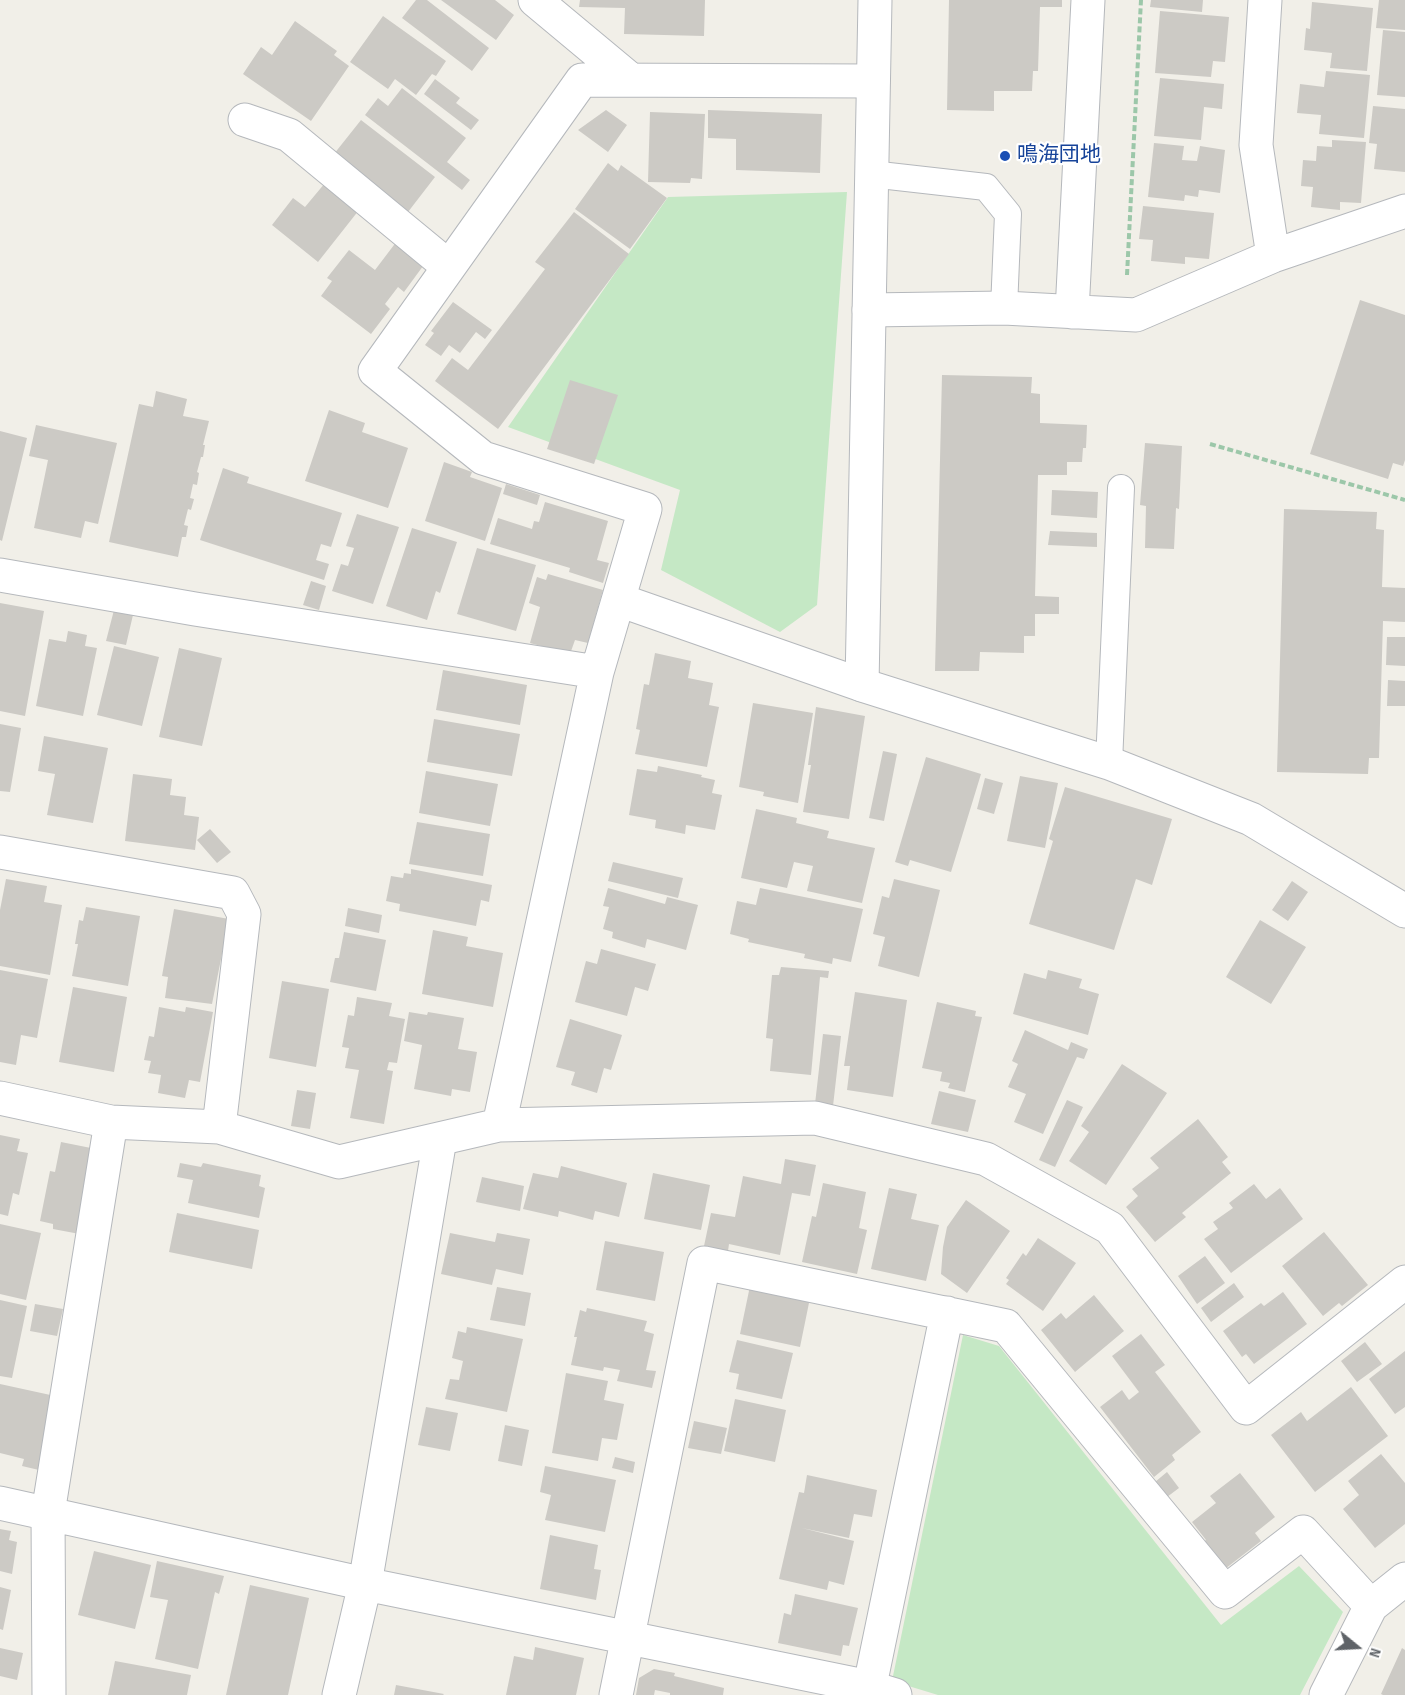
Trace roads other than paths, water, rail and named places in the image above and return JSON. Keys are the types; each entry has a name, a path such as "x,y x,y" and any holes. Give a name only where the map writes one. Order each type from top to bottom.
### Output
{"street":[{"path":"536,0 632,80"},
{"path":"862,685 875,0"},
{"path":"1072,312 1088,0"},
{"path":"1265,0 1256,145 1273,256"},
{"path":"499,1125 597,672 645,509 483,458 375,371 582,80 873,81"},
{"path":"244,120 289,135 449,267"},
{"path":"869,310 1004,308 1136,315 1273,256 1405,211"},
{"path":"0,575 195,609 597,672"},
{"path":"619,600 862,685 1109,763 1251,819 1405,911"},
{"path":"0,852 233,893 244,914 219,1127"},
{"path":"0,1098 111,1122 219,1127 339,1162 499,1125 814,1118 986,1159 1110,1228 1246,1408 1405,1282"},
{"path":"49,1695 48,1513 111,1122"},
{"path":"339,1695 365,1584 440,1139"},
{"path":"616,1695 704,1263 1006,1326 1225,1592 1303,1532 1371,1606"},
{"path":"0,1503 365,1584 628,1637 877,1692 947,1313"},
{"path":"1326,1695 1371,1606 1405,1579"}],"lane":[{"path":"871,174 986,187 1008,213 1004,308"},
{"path":"1109,763 1121,488"}],"place":[{"name":"鳴海団地","path":"1005,156"}]}
